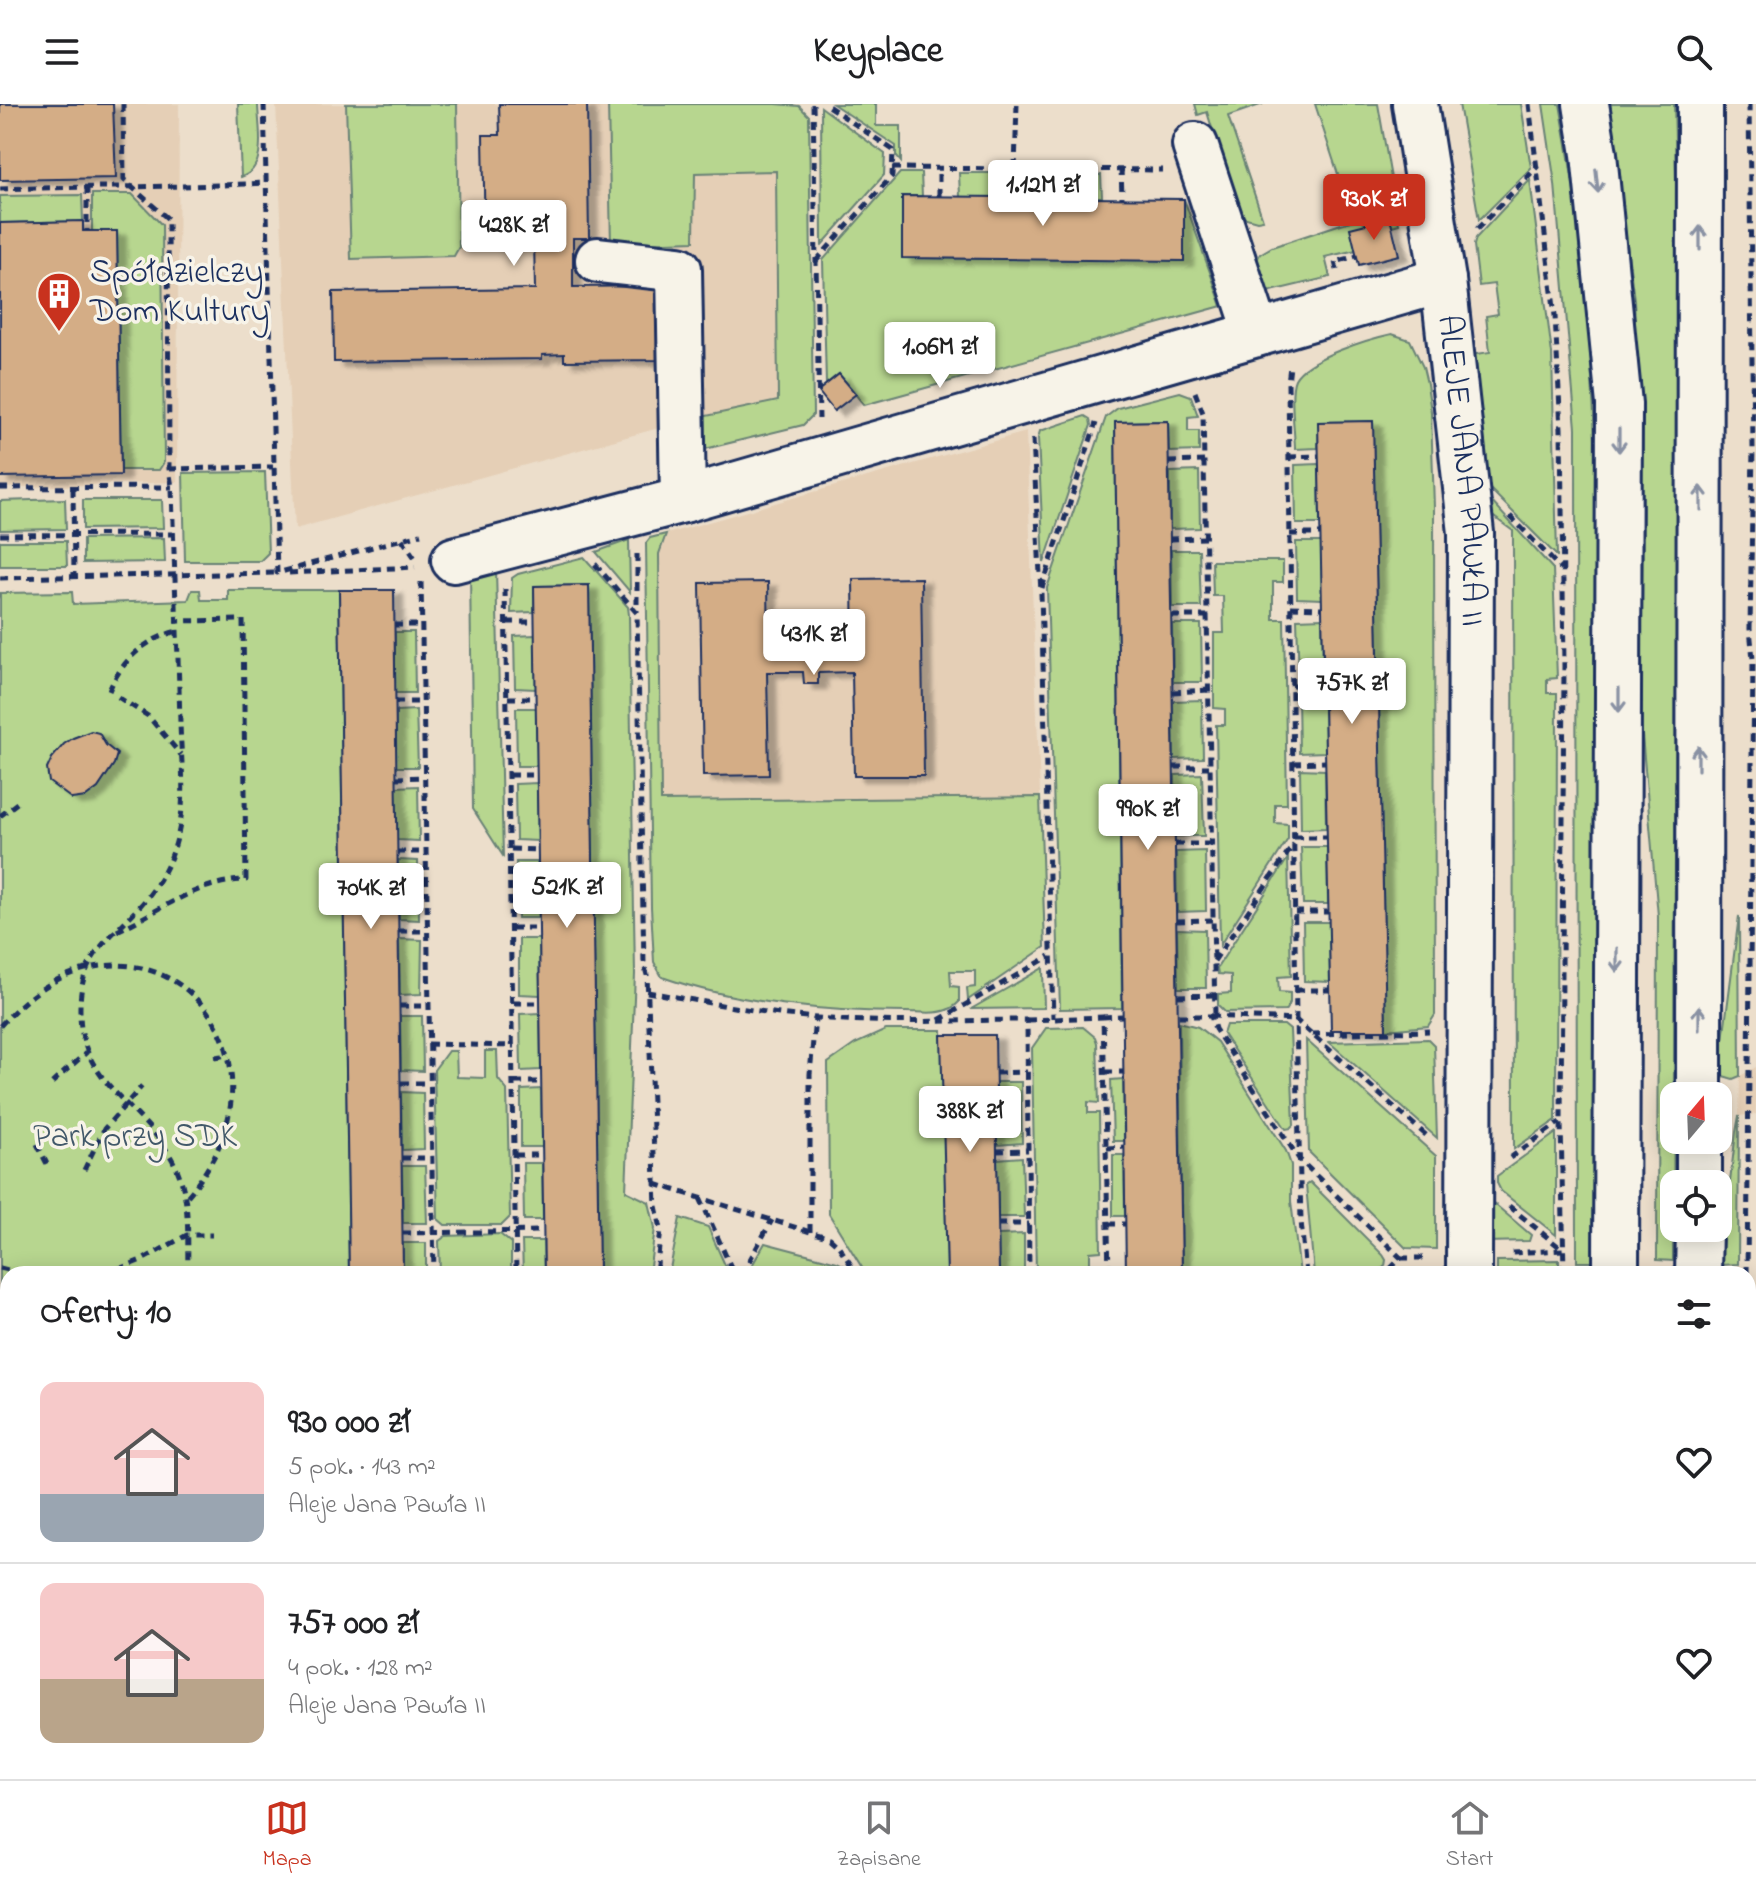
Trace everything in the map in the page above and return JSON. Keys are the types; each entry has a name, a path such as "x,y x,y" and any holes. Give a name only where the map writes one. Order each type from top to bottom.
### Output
{"main road":[{"name":"ALEJE JANA PAWŁA II","path":"1415,104 1440,263 1471,533 1481,1183 1488,1264"},
{"path":"1586,104 1594,154 1619,404 1616,1266"},
{"path":"1699,1082 1700,104"},
{"path":"1182,158 1257,333"},
{"path":"598,260 679,269 683,500"},
{"path":"456,559 683,500 1257,333 1440,263"},
{"path":"1698,1266 1699,1242"}],"path":[{"path":"123,104 124,180 168,219 169,469 178,621 181,816 168,864 146,899 96,951 87,969 80,1014 87,1052 94,1068 146,1122 178,1170 185,1199 188,1266"},
{"path":"813,104 819,430"},
{"path":"816,261 892,176 893,150 825,104"},
{"path":"1015,168 1017,104"},
{"path":"1529,104 1555,316 1561,429 1564,1266"},
{"path":"1747,1266 1753,675 1750,629 1753,448 1749,104"},
{"path":"892,168 1160,169 1182,158"},
{"path":"1440,263 1538,166"},
{"path":"939,168 939,196"},
{"path":"1033,168 1034,197"},
{"path":"1121,168 1122,198"},
{"path":"0,189 131,185 197,187 266,183"},
{"path":"87,187 87,231"},
{"path":"1335,262 1357,256"},
{"path":"1297,356 1288,372 1296,1020 1301,1221 1305,1266"},
{"path":"1187,386 1194,390 1202,404 1215,1029 1299,1159 1401,1258 1393,1266"},
{"path":"1041,593 1097,420"},
{"path":"1032,424 1041,593 1053,1018"},
{"path":"1289,457 1319,456"},
{"path":"1169,462 1204,461"},
{"path":"169,469 273,467"},
{"path":"0,488 172,487"},
{"path":"73,488 74,577"},
{"path":"0,535 173,534"},
{"path":"1290,534 1320,534"},
{"path":"1170,539 1206,538"},
{"path":"402,539 456,559 504,572 514,1003 516,1266"},
{"path":"637,551 644,964 656,1206 661,1229 657,1266"},
{"path":"0,578 175,576 456,559"},
{"path":"434,1266 421,625 456,559"},
{"path":"593,562 637,613"},
{"path":"1291,607 1322,608"},
{"path":"1172,616 1207,616"},
{"path":"111,934 199,889 246,880 243,620 178,621"},
{"path":"507,622 535,622"},
{"path":"394,625 421,625"},
{"path":"109,691 122,666 131,657 156,639 178,631"},
{"path":"1292,686 1323,686"},
{"path":"1173,692 1208,690"},
{"path":"118,697 137,706 148,716 181,755"},
{"path":"508,698 536,698"},
{"path":"395,702 423,702"},
{"path":"1293,763 1325,762"},
{"path":"1174,767 1210,767"},
{"path":"510,775 537,775"},
{"path":"396,778 424,777"},
{"path":"0,816 17,803"},
{"path":"1294,840 1327,837"},
{"path":"1213,962 1294,840"},
{"path":"1175,844 1211,844"},
{"path":"511,849 538,850"},
{"path":"397,852 425,852"},
{"path":"1295,912 1328,912"},
{"path":"1177,921 1212,920"},
{"path":"512,928 539,928"},
{"path":"399,931 426,931"},
{"path":"938,1020 1050,956"},
{"path":"0,1026 10,1014 46,986 65,976 104,965 138,967 174,981 207,1009 229,1055 233,1086 227,1118 212,1160 185,1199"},
{"path":"1749,984 1756,982"},
{"path":"1296,990 1330,990"},
{"path":"647,992 741,1010 876,1022 1122,1016"},
{"path":"1178,996 1214,995"},
{"path":"514,1003 540,1003"},
{"path":"400,1006 427,1006"},
{"path":"1179,1016 1296,1020 1481,1183 1563,1250"},
{"path":"1103,1017 1109,1266"},
{"path":"810,1232 810,1074 815,1018"},
{"path":"1027,1020 1029,1266"},
{"path":"1312,1034 1442,1031"},
{"path":"428,1044 514,1046"},
{"path":"52,1083 87,1052"},
{"path":"215,1057 229,1055"},
{"path":"996,1073 1027,1072"},
{"path":"1105,1072 1123,1072"},
{"path":"515,1082 541,1082"},
{"path":"401,1083 429,1083"},
{"path":"84,1170 104,1129 142,1086"},
{"path":"1481,1183 1491,1172 1561,1122"},
{"path":"37,1144 49,1168"},
{"path":"1107,1148 1124,1147"},
{"path":"997,1151 1028,1150"},
{"path":"515,1155 542,1155"},
{"path":"402,1158 430,1158"},
{"path":"655,1184 830,1238 852,1266"},
{"path":"700,1198 730,1266"},
{"path":"1746,1214 1756,1208"},
{"path":"746,1266 772,1220"},
{"path":"998,1224 1029,1224"},
{"path":"1108,1224 1125,1224"},
{"path":"403,1233 543,1231"},
{"path":"126,1266 187,1235 212,1235"},
{"path":"1488,1264 1563,1250"}],"shaded area":[{"path":"0,104 179,104 177,482 0,488"},
{"path":"276,104 776,104 778,402 684,421 295,529"},
{"path":"1026,432 1045,921 662,960 659,554 666,534"},
{"path":"1756,1067 1756,1114 1739,1116 1740,1076"}],"green space":[{"path":"238,104 258,104 260,135 259,156 255,165 241,177"},
{"path":"346,104 457,104 459,247 454,256 351,259"},
{"path":"608,104 776,104 799,106 809,116 813,415 803,425 701,450 692,419 778,401 776,171 695,173 694,241 611,244"},
{"path":"833,104 876,104 876,126 901,126 901,162 896,156 896,146"},
{"path":"1195,104 1263,104 1228,116 1263,220 1239,216 1201,131 1212,128 1207,112 1198,115"},
{"path":"1315,104 1378,104 1399,224 1392,226 1390,218 1356,250 1325,257 1330,277 1259,294 1254,265 1260,254 1272,247 1353,220"},
{"path":"1459,104 1521,104 1531,168 1479,220"},
{"path":"1543,104 1560,104 1568,149 1589,329 1596,465 1593,1262 1577,1262 1576,428 1555,184"},
{"path":"1609,104 1674,104 1678,252 1674,1082 1660,1082 1660,1154 1674,1154 1673,1170 1660,1170 1660,1242 1673,1242 1673,1261 1657,1260 1658,916 1641,724 1643,506 1634,300"},
{"path":"821,107 885,154 884,175 822,245"},
{"path":"900,173 921,173 922,196 902,196 902,258 1184,260 1184,199 1222,306 864,405 839,374 826,384 823,260"},
{"path":"959,173 1011,173 1012,197 960,197"},
{"path":"1053,175 1101,175 1102,197 1053,197"},
{"path":"1530,180 1552,354 1557,556 1480,479 1470,355 1490,352 1486,316 1498,314 1494,284 1479,286 1474,245 1476,238"},
{"path":"92,194 132,194 162,225 164,462 159,470 121,470 117,231 92,231"},
{"path":"82,195 83,221 0,223 0,196"},
{"path":"1392,334 1410,340 1423,367 1431,412 1435,1015 1428,1026 1386,1030 1373,421 1319,422 1318,448 1295,449 1292,403 1293,385 1301,371 1324,357"},
{"path":"1180,392 1191,396 1198,416 1188,417 1188,431 1199,431 1199,451 1169,452 1168,421 1115,422 1122,1008 1060,1009 1047,588 1106,417 1118,408"},
{"path":"1085,416 1090,419 1091,425 1044,563 1038,438 1040,431"},
{"path":"1319,464 1320,524 1296,524 1295,465"},
{"path":"1199,471 1200,528 1170,529 1170,472"},
{"path":"265,472 268,553 260,561 185,561 183,473"},
{"path":"1480,489 1553,569 1557,678 1547,679 1547,693 1557,693 1556,1120 1514,1149 1513,531 1483,509"},
{"path":"65,499 66,529 0,530 0,501"},
{"path":"83,500 162,500 163,528 83,529"},
{"path":"666,534 659,554 661,801 1040,797 1045,947 968,1000 967,988 975,987 975,971 950,971 951,986 959,987 959,1002 950,1009 934,1013 845,1010 751,1000 662,977 654,962 651,907 646,543 650,538"},
{"path":"164,538 165,562 83,563 83,539"},
{"path":"629,540 630,592 596,552"},
{"path":"0,541 66,541 67,566 0,566"},
{"path":"1296,542 1321,542 1322,599 1297,598"},
{"path":"1171,550 1199,550 1201,607 1172,607"},
{"path":"584,557 628,607 635,974 626,1191 649,1202 655,1228 650,1266 599,1266 589,585 534,586 534,612 511,613 512,578"},
{"path":"1212,561 1283,561 1283,582 1273,582 1273,619 1284,619 1287,804 1275,804 1275,823 1288,824 1288,839 1220,945 1216,725 1225,725 1225,709 1214,708 1214,633 1224,633 1223,596 1213,596"},
{"path":"496,569 503,856 473,809 470,570"},
{"name":"Park przy SDK","path":"192,590 200,590 201,600 228,600 228,590 339,590 349,1266 0,1266 0,593 72,592 73,604 188,600"},
{"path":"1322,618 1323,678 1299,678 1297,619"},
{"path":"1172,624 1201,624 1202,682 1173,682"},
{"path":"395,632 414,632 415,693 395,693"},
{"path":"535,635 536,689 515,688 514,636"},
{"path":"1324,694 1325,752 1299,753 1298,695"},
{"path":"1202,700 1203,758 1174,759 1173,701"},
{"path":"516,708 536,708 537,766 517,766"},
{"path":"416,710 418,767 396,767 396,711"},
{"path":"1300,769 1325,770 1326,828 1301,829"},
{"path":"1202,774 1204,836 1176,836 1175,775"},
{"path":"537,783 538,841 516,840 515,784"},
{"path":"418,786 419,841 397,840 396,787"},
{"path":"1301,847 1327,847 1328,904 1303,904"},
{"path":"1205,851 1206,911 1177,912 1176,852"},
{"path":"1288,858 1291,976 1278,977 1279,992 1290,993 1290,1003 1285,1011 1225,1012 1218,1005 1218,994 1231,993 1231,975 1218,974 1217,968"},
{"path":"398,860 418,861 419,920 399,919"},
{"path":"516,862 538,862 539,918 518,918"},
{"path":"1739,916 1740,1076 1733,1079 1723,1076 1721,1056"},
{"path":"1303,922 1329,922 1330,982 1304,981"},
{"path":"1177,929 1205,930 1206,988 1178,988"},
{"path":"399,939 422,940 421,994 400,995"},
{"path":"519,939 539,939 540,995 519,994"},
{"path":"1043,968 1044,1008 971,1009"},
{"path":"540,1013 541,1070 521,1071 520,1014"},
{"path":"400,1016 422,1016 423,1071 401,1070"},
{"path":"1179,1022 1198,1027 1217,1042 1286,1151 1291,1165 1291,1201 1299,1266 1182,1266"},
{"path":"1226,1025 1284,1025 1290,1030 1294,1125 1291,1128 1286,1129 1223,1034"},
{"path":"1083,1027 1095,1037 1097,1043 1099,1103 1088,1102 1088,1113 1099,1113 1101,1251 1090,1252 1090,1265 1101,1266 1036,1266 1032,1048 1046,1028"},
{"path":"886,1030 942,1030 947,1266 861,1266 829,1214 828,1063 855,1044"},
{"path":"1428,1039 1434,1045 1437,1138 1329,1042"},
{"path":"1306,1040 1436,1156 1436,1249 1406,1248 1309,1152"},
{"path":"448,1051 456,1051 457,1077 485,1078 485,1051 497,1051 498,1079 507,1090 510,1217 502,1225 445,1225 438,1219 434,1070"},
{"path":"1123,1079 1124,1141 1113,1141 1111,1080"},
{"path":"996,1082 1021,1082 1022,1143 997,1145"},
{"path":"541,1089 542,1147 521,1147 521,1090"},
{"path":"401,1092 423,1093 424,1149 402,1150"},
{"path":"1739,1116 1738,1264 1720,1265 1723,1242 1732,1242 1731,1170"},
{"path":"1556,1133 1556,1235 1501,1191 1497,1176"},
{"path":"1113,1155 1124,1155 1125,1216 1113,1216"},
{"path":"1022,1157 1024,1217 998,1217 997,1159"},
{"path":"523,1163 542,1163 543,1220 524,1220"},
{"path":"402,1166 425,1166 427,1223 403,1223"},
{"path":"1310,1182 1383,1255 1385,1266 1313,1266 1306,1185"},
{"path":"1484,1195 1531,1235 1529,1241 1485,1242"},
{"path":"680,1218 708,1227 725,1266 671,1266"},
{"path":"500,1234 511,1243 511,1266 440,1266 439,1241 446,1236"},
{"path":"1024,1234 1024,1266 999,1266 998,1235"},
{"path":"522,1241 543,1241 544,1266 523,1266"},
{"path":"403,1243 426,1243 426,1266 403,1266"},
{"path":"765,1243 845,1266 752,1266"},
{"path":"1559,1260 1559,1266 1497,1266 1497,1261"}],"building":[{"path":"0,104 113,104 116,178 0,180"},
{"path":"499,104 587,104 589,238 573,238 573,287 657,286 658,360 564,361 564,354 542,355 542,359 334,362 333,292 535,289 534,239 485,240 483,135 500,135"},
{"path":"902,196 1184,199 1184,261 902,258"},
{"path":"1390,218 1399,255 1359,265 1350,228"},
{"name":"Spółdzielczy Dom Kultury","path":"83,221 83,231 117,231 121,475 0,477 0,223"},
{"path":"839,374 856,394 834,411 818,391"},
{"path":"1168,421 1182,1266 1126,1266 1115,422"},
{"path":"1373,421 1386,1030 1331,1030 1318,422"},
{"path":"921,578 924,776 854,776 852,672 818,673 818,684 804,684 803,672 767,672 769,775 703,776 700,583 768,582 769,653 802,652 802,641 818,641 818,651 854,651 853,579"},
{"path":"589,585 599,1266 544,1266 534,586"},
{"path":"339,590 394,590 403,1266 349,1266"},
{"path":"91,731 99,733 106,745 117,754 98,788 86,797 72,799 49,782 47,769 64,744"},
{"path":"941,1035 995,1035 999,1266 947,1266"}],"place":[{"name":"Spółdzielczy Dom Kultury","path":"59,333"}]}
